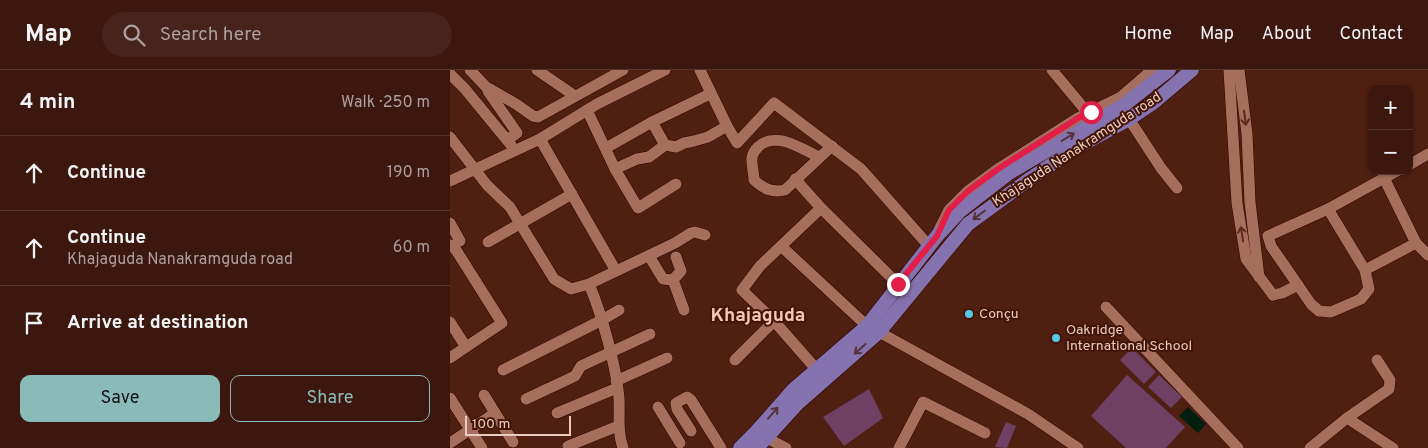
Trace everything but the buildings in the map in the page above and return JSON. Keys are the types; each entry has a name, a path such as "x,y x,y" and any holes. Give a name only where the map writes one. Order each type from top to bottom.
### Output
{"main road":[{"name":"Khajaguda Nanakramguda road","path":"762,443 796,404 873,329 968,224 1073,151 1153,103 1192,70"},
{"name":"Khajaguda Nanakramguda road","path":"740,448 794,388 873,329 898,284 960,211 998,181 1092,117 1124,105 1160,71"}],"street":[{"path":"470,70 489,90 517,133 507,140"},
{"path":"537,70 575,96"},
{"path":"450,182 475,168 540,138 587,110 665,70"},
{"path":"700,70 710,94 737,143 774,102 846,156 933,241"},
{"path":"1052,70 1092,117"},
{"path":"1229,70 1237,204 1246,259 1274,295 1297,284"},
{"path":"1239,70 1247,134 1250,202 1260,278"},
{"path":"489,90 516,104 533,116 538,117 613,72"},
{"path":"450,74 465,89 515,150"},
{"path":"606,148 652,122 710,94"},
{"path":"587,110 615,169 638,208 676,184"},
{"path":"1129,119 1161,168 1177,188"},
{"path":"652,122 666,146"},
{"path":"615,169 636,159 649,157 666,146 676,146 708,137 727,126"},
{"path":"450,137 487,185 510,208 554,279 571,289 589,284 649,256 691,233 705,234"},
{"path":"540,138 616,271"},
{"path":"819,157 789,142 770,140 762,143 752,156 754,180 761,186 775,192 784,190 832,146"},
{"path":"1413,163 1428,154"},
{"path":"1328,209 1365,270 1369,289 1361,299 1331,312 1319,311 1315,308 1271,246 1268,236 1328,209 1390,175"},
{"path":"1384,178 1416,243 1428,255"},
{"path":"795,180 898,284"},
{"path":"488,242 572,194"},
{"path":"817,370 774,321 742,290 760,266 821,208"},
{"path":"450,223 455,244 451,245 502,323 450,358"},
{"path":"1365,270 1416,243"},
{"path":"782,247 873,329 1028,414 1078,448"},
{"path":"649,256 663,280 673,280"},
{"path":"673,280 680,271 676,257"},
{"path":"673,280 684,310"},
{"path":"589,284 602,320 610,352 616,385 618,426 622,448"},
{"path":"1106,307 1238,448"},
{"path":"503,370 619,310"},
{"path":"735,360 774,321"},
{"path":"450,322 466,347"},
{"path":"526,399 575,376 581,366 650,334"},
{"path":"557,413 667,358"},
{"path":"1310,448 1347,418 1389,389 1390,380 1377,360"},
{"path":"484,396 513,442"},
{"path":"692,431 677,409 676,403 687,397 721,448"},
{"path":"450,398 482,448"},
{"path":"901,448 923,402 985,434"},
{"path":"658,407 681,445"},
{"path":"450,443 495,413"},
{"path":"1347,418 1394,448"},
{"path":"681,445 680,438 705,423"},
{"path":"568,446 618,426"},
{"path":"762,443 786,448"}],"shaded area":[{"path":"1132,348 1156,372 1144,384 1120,360"},
{"path":"1127,375 1185,427 1166,448 1126,448 1091,416"},
{"path":"1159,375 1182,397 1171,408 1148,387"},
{"path":"869,389 883,418 844,446 823,417"},
{"path":"1188,407 1206,424 1198,433 1179,416"},
{"path":"1006,422 1016,426 1007,448 995,447"}],"place":[{"name":"Conçu","path":"969,314"},
{"name":"Oakridge International School","path":"1056,338"}],"district":[{"name":"Khajaguda","path":"758,316"}],"route":[{"path":"898,284 937,236 949,210 968,191 998,169 1078,118 1091,112"}]}
